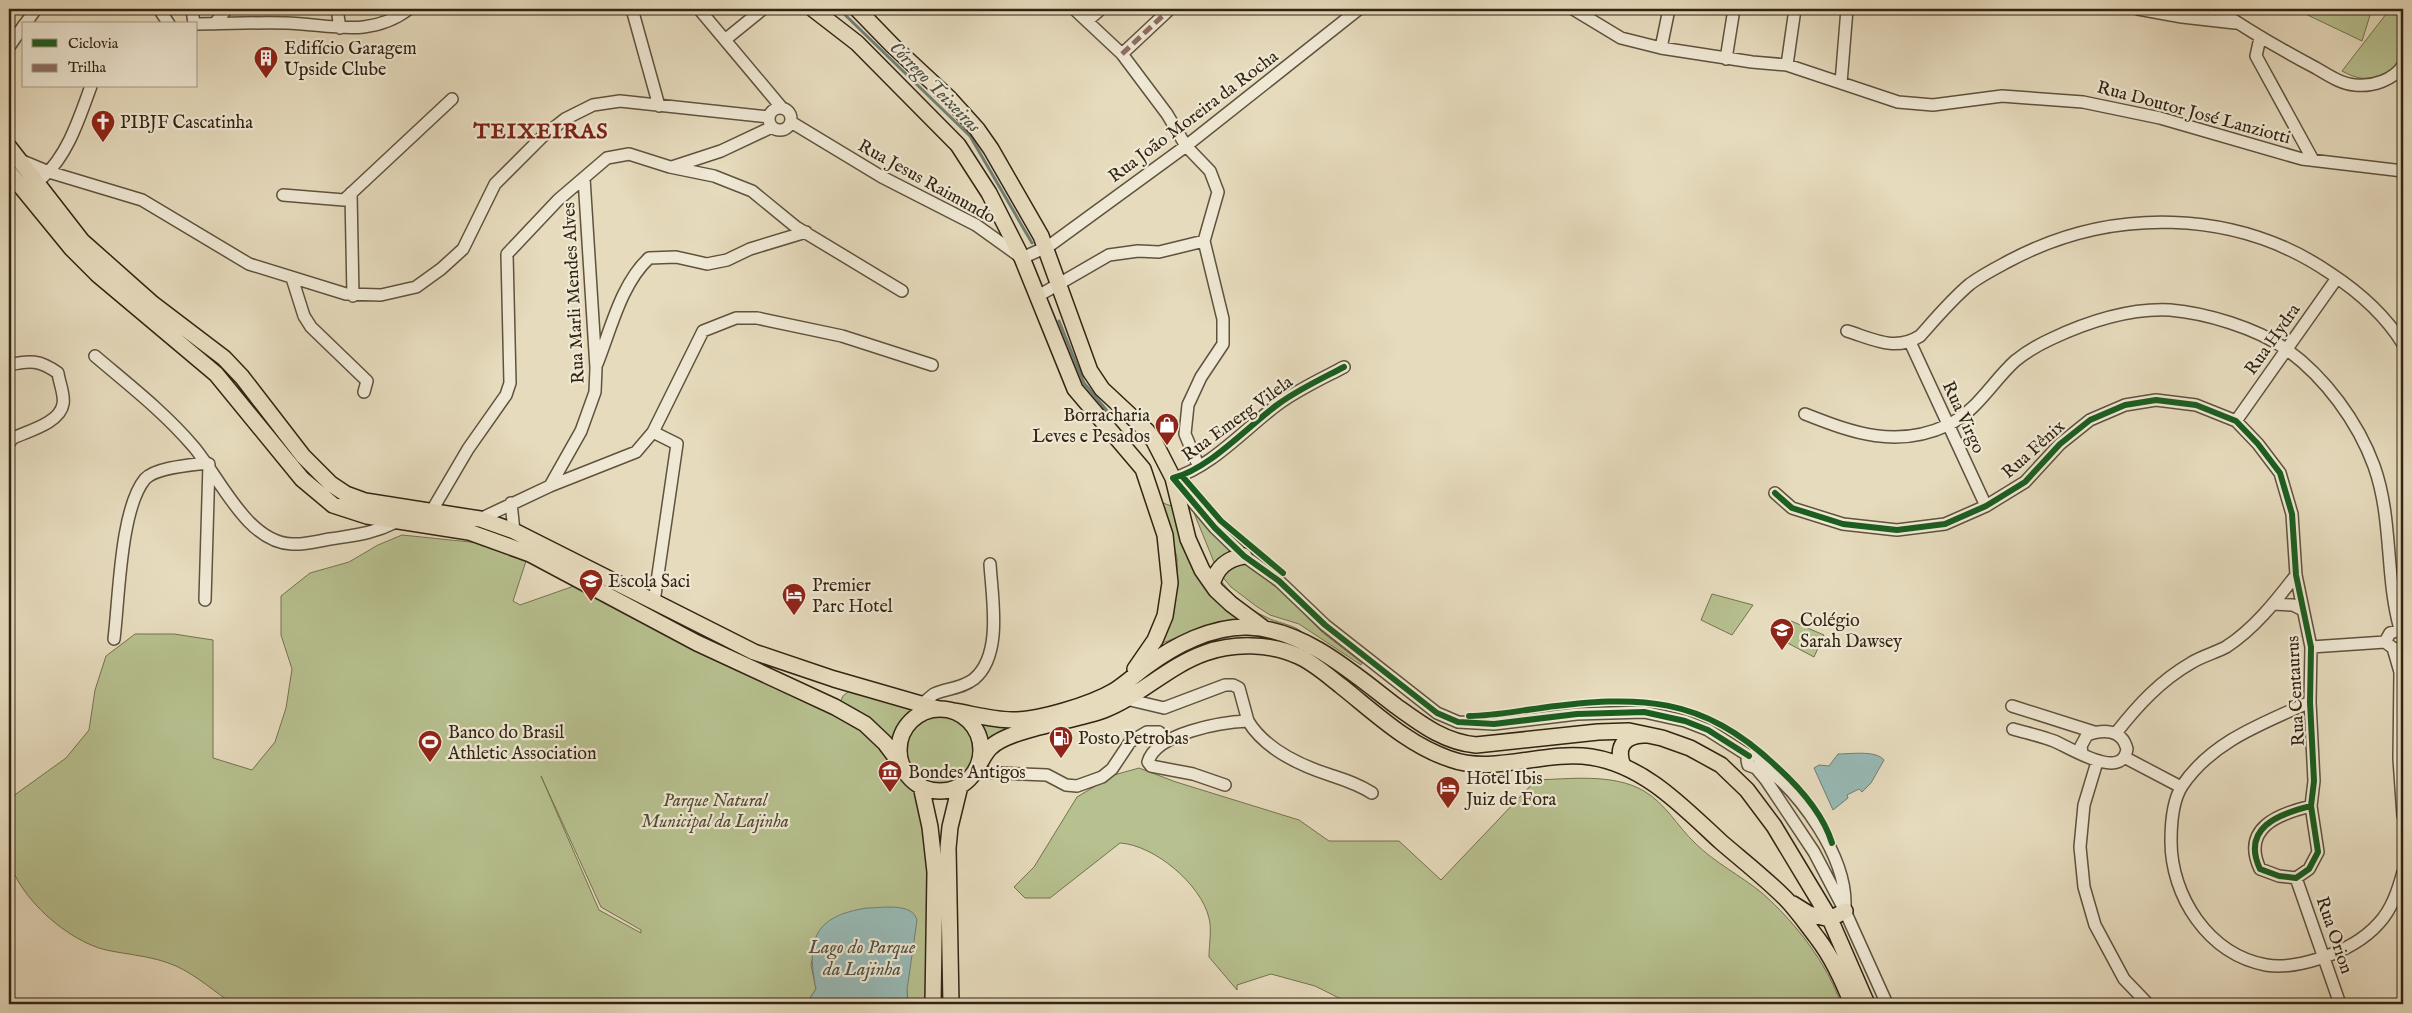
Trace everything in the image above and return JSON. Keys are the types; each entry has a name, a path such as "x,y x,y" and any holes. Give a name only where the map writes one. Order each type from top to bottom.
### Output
{"main road":[{"path":"814,9 857,43 958,145 989,193 1022,258 1075,389 1143,469 1166,535 1170,582 1164,616 1155,640 1114,706 1082,718 1016,733 991,747 976,769 960,786 950,827 948,848 951,1004"},
{"path":"857,9 892,45 949,98 977,129 1010,180 1046,248 1090,371 1102,389 1147,431 1173,478 1188,539 1202,570 1231,604 1265,629"},
{"path":"9,147 14,161 26,181 31,184 43,177 82,241 153,304 224,358 242,377 303,456 331,484 346,494 364,501 480,519 514,531 754,652 852,684 963,716 977,733 980,755 976,769"},
{"path":"9,172 72,249 97,274 216,374 281,455 320,496 346,510 396,522 468,532 530,554 697,643 835,707 865,724 885,743 908,775 921,786 941,791 960,786"},
{"path":"1114,435 1123,437 1140,454 1155,479 1160,494 1166,500 1178,502"},
{"path":"1212,584 1220,567 1236,557 1244,556"},
{"path":"1120,695 1148,665 1192,640 1217,631 1247,627 1265,629 1312,645 1418,722 1459,743 1504,742 1598,732 1629,731 1690,748 1721,765 1735,777 1774,826 1830,918 1867,1004"},
{"path":"903,767 900,741 905,729 914,719 925,712 945,710 1013,720 1037,717 1120,695 1205,653 1228,647 1275,649 1298,656 1318,668 1408,738 1429,751 1451,760 1465,764 1485,764 1565,755 1593,757 1623,766 1663,790 1786,899 1809,914 1830,918 1845,911"},
{"path":"835,707 840,695 852,684"},
{"path":"1623,766 1619,757 1624,741 1634,736 1646,735"},
{"path":"921,786 930,827 935,872 933,1004"},
{"path":"1786,899 1832,961 1852,1004"}],"street":[{"path":"26,22 36,9"},
{"path":"159,9 168,22"},
{"path":"192,9 195,22"},
{"path":"214,24 227,9"},
{"path":"338,9 340,28"},
{"path":"198,24 287,23 340,28 378,25 396,19 409,9"},
{"path":"632,9 658,106"},
{"path":"89,88 78,124 43,177 142,200 249,264 353,296 380,295 416,287 441,269 463,249 495,184 542,137 565,119 593,105 620,101 770,122 782,131 788,128 791,122 789,111 782,108 699,9"},
{"path":"726,39 763,9"},
{"path":"1038,296 1109,255 1138,251 1159,252 1204,241 1218,192 1210,171 1186,146 1167,114 1122,54 1074,9"},
{"path":"1087,21 1101,9"},
{"path":"1122,54 1170,9"},
{"name":"Rua Doutor José Lanziotti","path":"1573,9 1621,38 1661,48 1726,59 1787,65 1898,102 1924,104 2002,96 2083,102 2160,118 2313,160 2403,171"},
{"path":"1661,48 1668,9"},
{"path":"1726,59 1734,9"},
{"path":"1787,65 1795,9"},
{"path":"1841,83 1847,9"},
{"path":"2138,9 2182,17 2238,23"},
{"path":"2217,9 2260,38 2340,81 2355,85 2387,80 2403,65"},
{"name":"Rua João Moreira da Rocha","path":"1046,248 1186,146 1353,11"},
{"path":"9,47 22,27"},
{"path":"2260,38 2256,56 2313,160"},
{"path":"283,195 344,200 452,98"},
{"path":"670,167 721,151 770,122 775,109 782,108"},
{"name":"Rua Jesus Raimundo","path":"791,122 882,177 976,225 1022,258"},
{"path":"431,512 468,449 506,395 510,383 506,254 532,225 608,158 629,154 670,167 714,176 752,191 796,227 902,290"},
{"name":"Rua Marli Mendes Alves","path":"550,486 581,431 595,392 596,368 584,178"},
{"path":"351,193 353,296"},
{"path":"1848,331 1888,344 1910,342 1920,336 1971,284 2032,249 2074,234 2117,225 2156,222 2200,223 2236,229 2309,258 2359,293 2396,332 2403,344"},
{"path":"596,368 629,283 639,267 649,258 676,257 706,264 727,260 750,249 806,232"},
{"name":"Rua Emerg Vilela","path":"1198,465 1185,434 1188,405 1201,377 1223,344 1223,319 1204,241"},
{"path":"1022,258 1046,248"},
{"path":"292,278 304,316 311,327 367,382 364,392"},
{"name":"Rua Hydra","path":"2236,421 2285,349 2338,278"},
{"path":"1805,414 1851,432 1881,438 1917,435 1948,425 1982,400 2016,361 2051,339 2129,312 2170,310 2220,319 2285,349 2340,403 2362,439 2374,466 2385,501 2394,609 2401,629 2390,633 2402,669 2399,760 2403,816"},
{"path":"480,519 550,486 636,452 653,432 703,331 736,318 757,318 818,329 932,365"},
{"name":"Rua Virgo","path":"1910,342 1986,506"},
{"path":"95,356 172,422 208,464 228,496 248,521 274,540 291,545 305,544 376,532 396,522"},
{"path":"9,365 24,361 44,363 58,373 64,403 60,413 53,420 13,438 9,443"},
{"name":"Rua Emerg Vilela","path":"1173,478 1182,476 1198,465 1207,462 1278,404 1344,367"},
{"name":"Rua Fênix","path":"1775,492 1792,508 1835,521 1897,530 1946,524 1986,506 2025,482 2060,444 2090,420 2125,405 2156,400 2196,405 2236,421 2258,444 2280,473 2292,514 2296,576"},
{"path":"653,432 677,444 654,602"},
{"path":"205,600 208,464"},
{"path":"114,639 126,535 134,500 146,478 164,470 208,464"},
{"path":"1173,478 1195,506 1244,556 1279,581 1325,626 1437,713 1469,724 1494,724 1577,714 1644,712 1708,730 1794,794 1829,845 1844,889 1845,911"},
{"path":"1178,502 1195,506"},
{"path":"511,503 514,531"},
{"path":"922,704 934,694 959,688 974,679 984,667 994,627 990,564"},
{"path":"2116,733 2141,700 2167,678 2193,662 2226,647 2246,632 2296,576"},
{"name":"Rua Centaurus","path":"2296,576 2311,647 2310,702 2314,781 2312,806 2318,852 2309,869 2296,878"},
{"path":"2273,604 2293,605 2303,610"},
{"path":"2311,647 2394,647"},
{"path":"1120,695 1164,708 1225,684 1233,685 1239,688 1248,722 1257,736 1289,757 1328,775 1358,783 1372,793"},
{"path":"2310,702 2225,743 2182,786 2171,828 2171,861 2177,885 2196,920 2219,944 2244,958 2267,965 2300,964 2342,951 2380,923 2396,895 2403,872"},
{"path":"2012,706 2094,732 2116,733 2121,737 2126,746 2126,753 2124,757 2112,763 2097,762 2082,753 2053,741 2013,729"},
{"path":"1225,785 1193,774 1151,766 1148,762 1149,757 1168,740 1202,728 1232,722 1248,722"},
{"path":"976,769 1047,775 1066,785 1077,786 1102,777 1112,769 1130,742 1147,732 1159,732 1168,740"},
{"path":"2082,753 2083,739 2094,732"},
{"path":"2124,757 2182,786"},
{"path":"2097,762 2084,804 2080,846 2084,887 2095,925 2124,979 2148,1004"},
{"path":"1735,777 1753,763"},
{"path":"1753,763 1782,802 1814,852 1845,911 1887,1004"},
{"path":"2296,878 2279,876 2260,869 2255,858 2254,841 2264,826 2281,816 2312,806"},
{"path":"1814,852 1818,855 1828,850 1829,845"},
{"name":"Rua Orion","path":"2296,878 2340,1004"}],"green space":[{"path":"2295,9 2372,9 2362,41"},
{"path":"2390,9 2403,9 2403,58 2389,71 2375,78 2360,78 2342,71"},
{"path":"1163,503 1177,508 1186,543 1245,620 1196,630 1160,644 1177,583 1177,558"},
{"path":"1194,513 1232,554 1216,567"},
{"name":"Parque Natural Municipal da Lajinha","path":"402,535 480,543 526,561 513,601 520,605 574,586 851,724 868,735 896,764 915,790 929,840 930,1004 908,1004 907,990 817,937 811,965 816,989 806,1004 233,1004 176,966 159,960 106,950 91,945 61,928 47,916 23,889 14,874 9,860 7,838 9,799 66,758 89,730 95,690 106,656 135,634 174,634 213,640 213,758 252,770 275,742 286,708 292,669 281,635 281,596 310,573 349,562 378,545","holes":["541,776 601,907 641,930 641,933 599,910"]},
{"path":"1243,563 1279,589 1322,632 1362,663 1361,665 1299,624 1270,615 1231,587 1220,574 1221,571"},
{"path":"1218,577 1233,595 1252,610 1302,632 1277,624 1263,624 1222,593"},
{"path":"1712,594 1753,605 1732,635 1701,620"},
{"path":"1791,621 1824,635 1814,657 1782,640"},
{"path":"854,687 923,712 911,722 904,732 898,760 838,707 843,696"},
{"path":"940,713 961,719 971,729 977,750 971,771 961,781 940,787 919,781 909,771 903,750 909,729 919,719"},
{"path":"975,720 1008,729 983,748 981,734"},
{"path":"1139,768 1176,782 1299,820 1329,841 1399,841 1441,880 1536,780 1591,778 1632,785 1652,796 1703,850 1745,880 1774,904 1809,944 1827,973 1841,1004 1351,1004 1315,986 1271,974 1237,985 1237,990 1209,957 1210,922 1204,905 1196,892 1174,868 1147,851 1133,845 1120,843 1050,898 1025,898 1014,887 1034,867 1077,797 1114,775"}],"water":[{"path":"1838,754 1869,754 1884,760 1871,783 1862,792 1859,789 1847,795 1848,798 1833,810 1814,768 1819,765 1829,766"},
{"name":"Lago do Parque da Lajinha","path":"867,908 903,908 914,914 917,920 907,990 908,1004 806,1004 816,989 812,957 818,933 825,924 835,917"}],"waterway":[{"name":"Córrego Teixeiras","path":"839,9 970,136 1032,243"},
{"name":"Córrego Teixeiras","path":"1059,321 1084,383 1108,412"}],"marked path":[{"path":"1122,54 1170,9"}],"cycle path":[{"path":"1344,367 1285,400 1265,414 1214,457 1187,473 1173,478 1215,528 1244,556 1279,581 1325,625 1437,713 1458,722 1494,724 1577,714 1644,712 1685,721 1708,730 1749,756"},
{"path":"1775,493 1792,508 1843,524 1897,530 1945,524 1986,506 2025,482 2060,444 2090,420 2125,405 2156,400 2196,405 2236,421 2258,444 2280,473 2292,514 2296,575 2311,647 2310,702 2314,781 2311,806 2318,852 2309,869 2296,878 2279,876 2260,869 2255,855 2255,843 2259,833 2266,825 2286,813 2311,806"},
{"path":"1182,476 1221,521 1283,573"},
{"path":"1469,716 1608,702 1639,702 1695,713 1722,726 1749,743 1777,767 1802,792 1816,811 1832,843"}],"place":[{"name":"Edifício Garagem Upside Clube","path":"266,79"},
{"name":"PIBJF Cascatinha","path":"103,143"},
{"name":"Borracharia Leves e Pesados","path":"1167,446"},
{"name":"Escola Saci","path":"591,602"},
{"name":"Premier Parc Hotel","path":"794,616"},
{"name":"Colégio Sarah Dawsey","path":"1782,651"},
{"name":"Posto Petrobas","path":"1061,759"},
{"name":"Banco do Brasil Athletic Association","path":"430,763"},
{"name":"Bondes Antigos","path":"890,793"},
{"name":"Hotel Ibis Juiz de Fora","path":"1448,809"}],"district":[{"name":"TEIXEIRAS","path":"541,130"}]}
